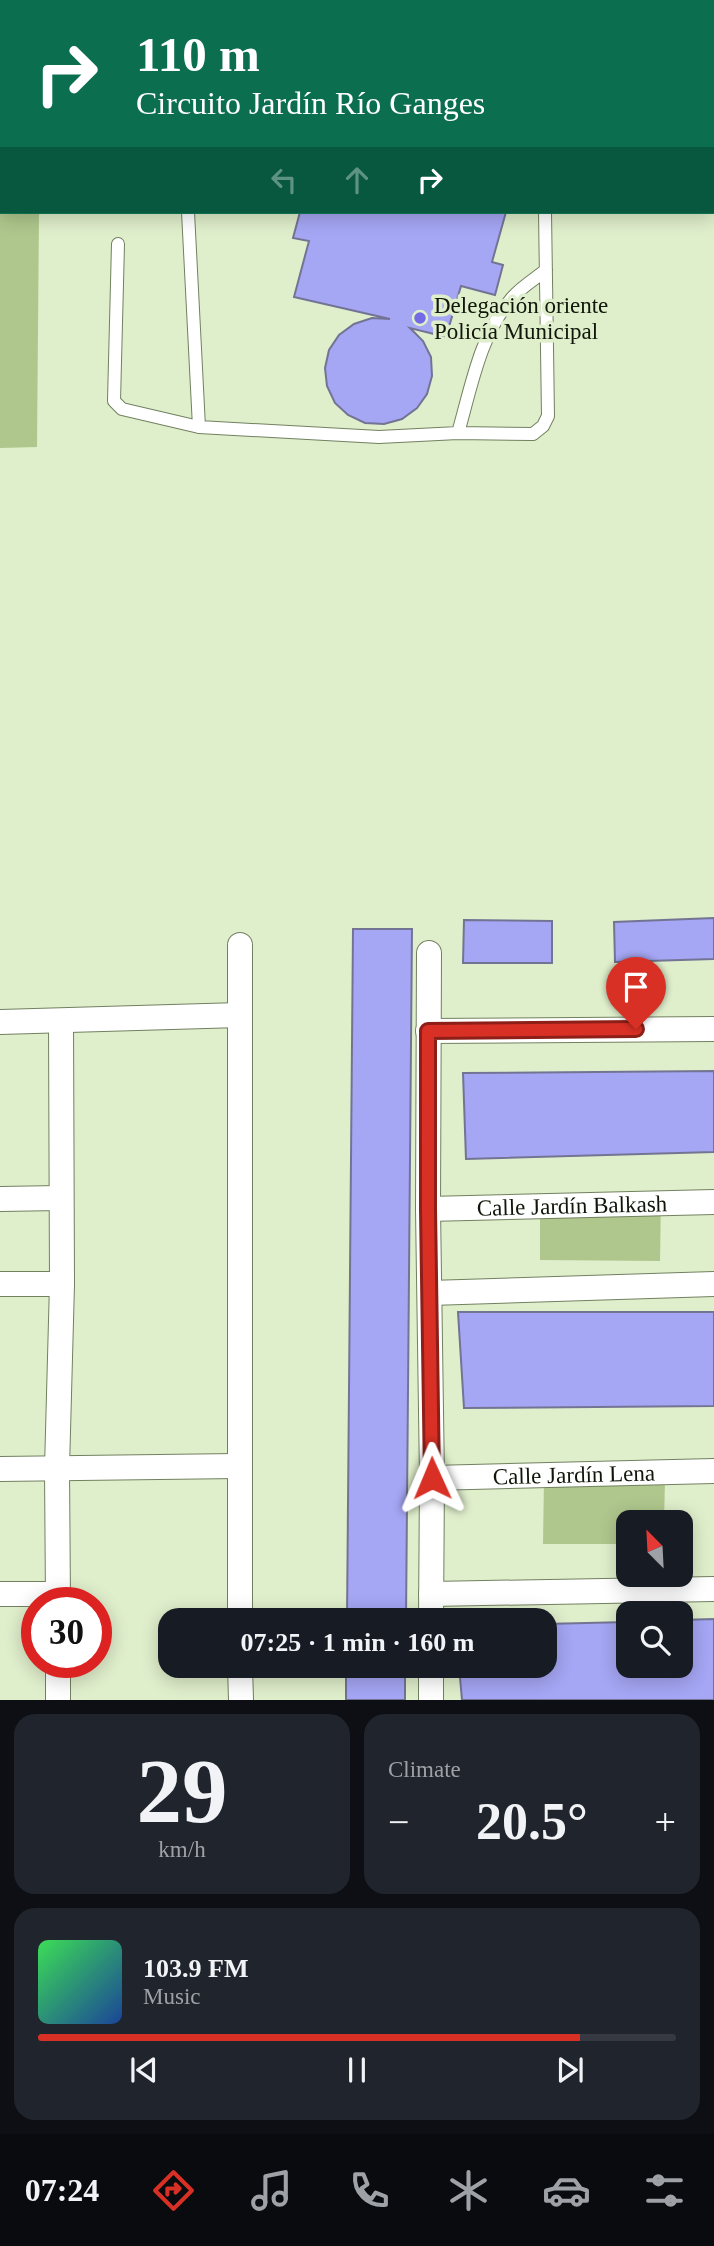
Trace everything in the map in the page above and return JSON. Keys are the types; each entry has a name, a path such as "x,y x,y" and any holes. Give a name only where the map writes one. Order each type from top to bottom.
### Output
{"street":[{"path":"240,944 240,1608"},
{"path":"429,953 431,1608"},
{"path":"0,1022 240,1015"},
{"path":"58,1587 57,1468 62,1284 61,1022"},
{"path":"428,1031 714,1029"},
{"path":"0,1199 60,1198"},
{"name":"Calle Jardín Balkash","path":"428,1209 714,1202"},
{"path":"0,1284 62,1284"},
{"path":"430,1293 714,1284"},
{"path":"0,1469 238,1466"},
{"name":"Calle Jardín Lena","path":"432,1478 714,1471"},
{"path":"430,1594 714,1589"},
{"path":"0,1594 21,1595"},
{"path":"58,1678 58,1700"},
{"path":"240,1678 241,1700"},
{"path":"431,1678 431,1700"}],"lane":[{"path":"188,214 199,427"},
{"path":"118,244 114,401 122,409 199,427 379,437 458,433 533,434 543,426 548,416 545,214"},
{"path":"458,433 478,361 498,317 513,296 545,270"}],"green space":[{"path":"0,214 39,214 37,447 0,448"},
{"path":"540,1196 661,1197 660,1261 540,1260"},
{"path":"544,1480 665,1481 664,1510 616,1510 616,1544 543,1544"}],"building":[{"name":"Delegación oriente Policía Municipal","path":"299,214 505,214 492,262 503,265 495,295 461,286 446,337 410,328 423,341 431,357 432,376 427,394 417,408 402,419 384,424 365,423 348,415 335,403 327,386 325,368 329,350 339,335 354,324 372,318 390,319 294,297 309,241 293,238"},
{"path":"714,918 714,959 615,962 614,922"},
{"path":"464,920 552,921 552,963 463,963"},
{"path":"353,929 412,929 406,1608 347,1608"},
{"path":"714,1071 714,1152 466,1159 463,1073"},
{"path":"458,1312 714,1312 714,1406 464,1408"},
{"path":"714,1619 714,1700 462,1700 460,1678 557,1678 557,1624 616,1622 616,1678 693,1678 693,1620"},
{"path":"346,1678 405,1678 405,1700 346,1700"}],"place":[{"name":"Delegación oriente Policía Municipal","path":"420,318"}],"route":[{"path":"432,1478 428,1031 636,1029"}]}
